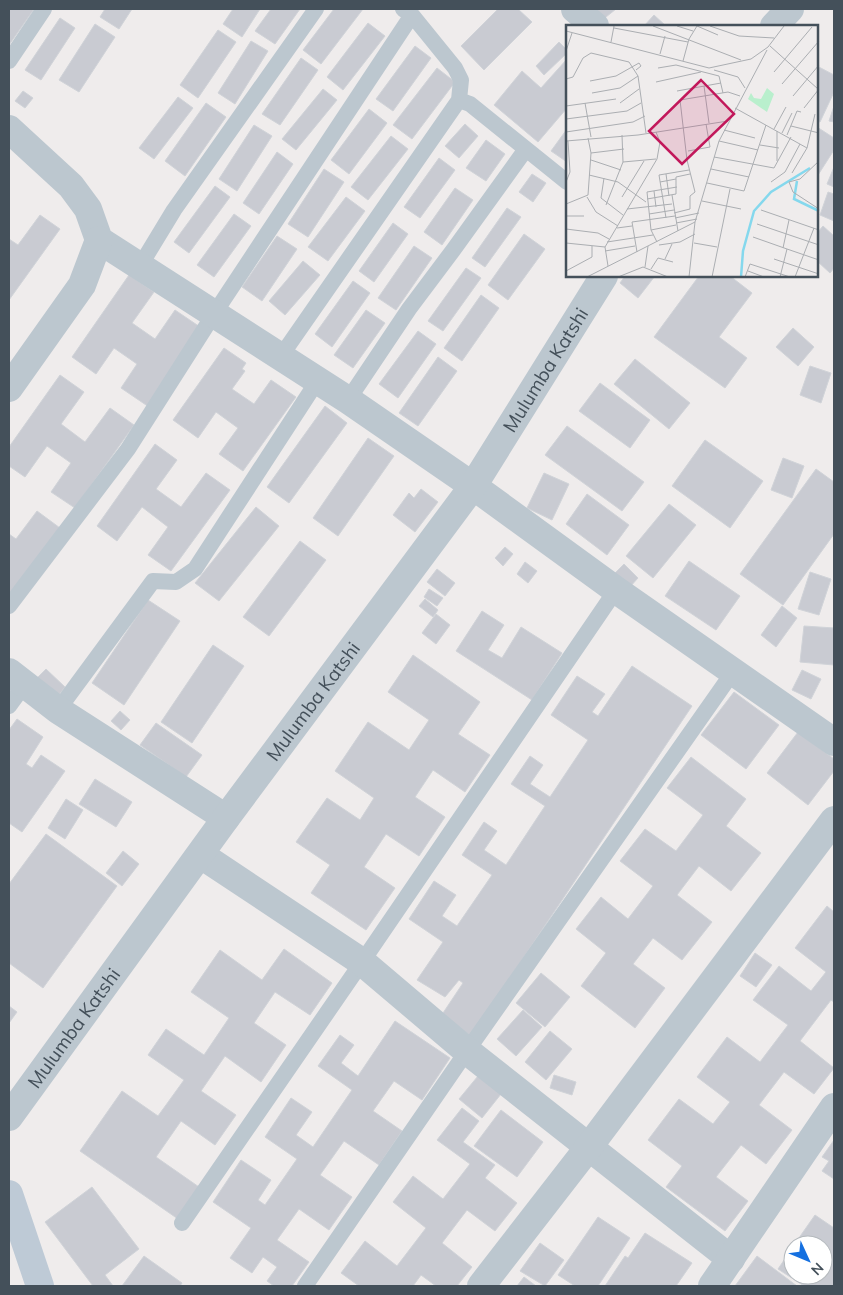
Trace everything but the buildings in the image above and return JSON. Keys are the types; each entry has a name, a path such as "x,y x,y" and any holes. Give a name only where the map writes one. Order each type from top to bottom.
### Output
{"street":[{"path":"575,9 594,25"},
{"path":"775,25 790,9"},
{"path":"9,129 71,186 88,209 99,240 318,380 474,486 616,590 834,742"},
{"path":"9,388 82,285 99,240"},
{"name":"Mulumba Katshi","path":"9,1117 226,818 474,486 603,278"},
{"path":"17,678 58,710 226,818"},
{"path":"481,1286 588,1148 834,820"},
{"path":"201,855 362,962 467,1051 731,1259"},
{"path":"712,1286 834,1107"},
{"path":"9,1194 40,1286"}],"lane":[{"path":"9,61 44,9"},
{"path":"140,266 174,210 316,9"},
{"path":"9,606 128,449 407,12 455,68 462,80 459,100 281,356"},
{"path":"459,100 470,104 566,181"},
{"path":"348,400 409,309 526,149"},
{"path":"58,710 153,581 176,582 195,569 318,380"},
{"path":"182,1223 616,590"},
{"path":"305,1286 733,672"},
{"path":"9,706 17,678"}]}
